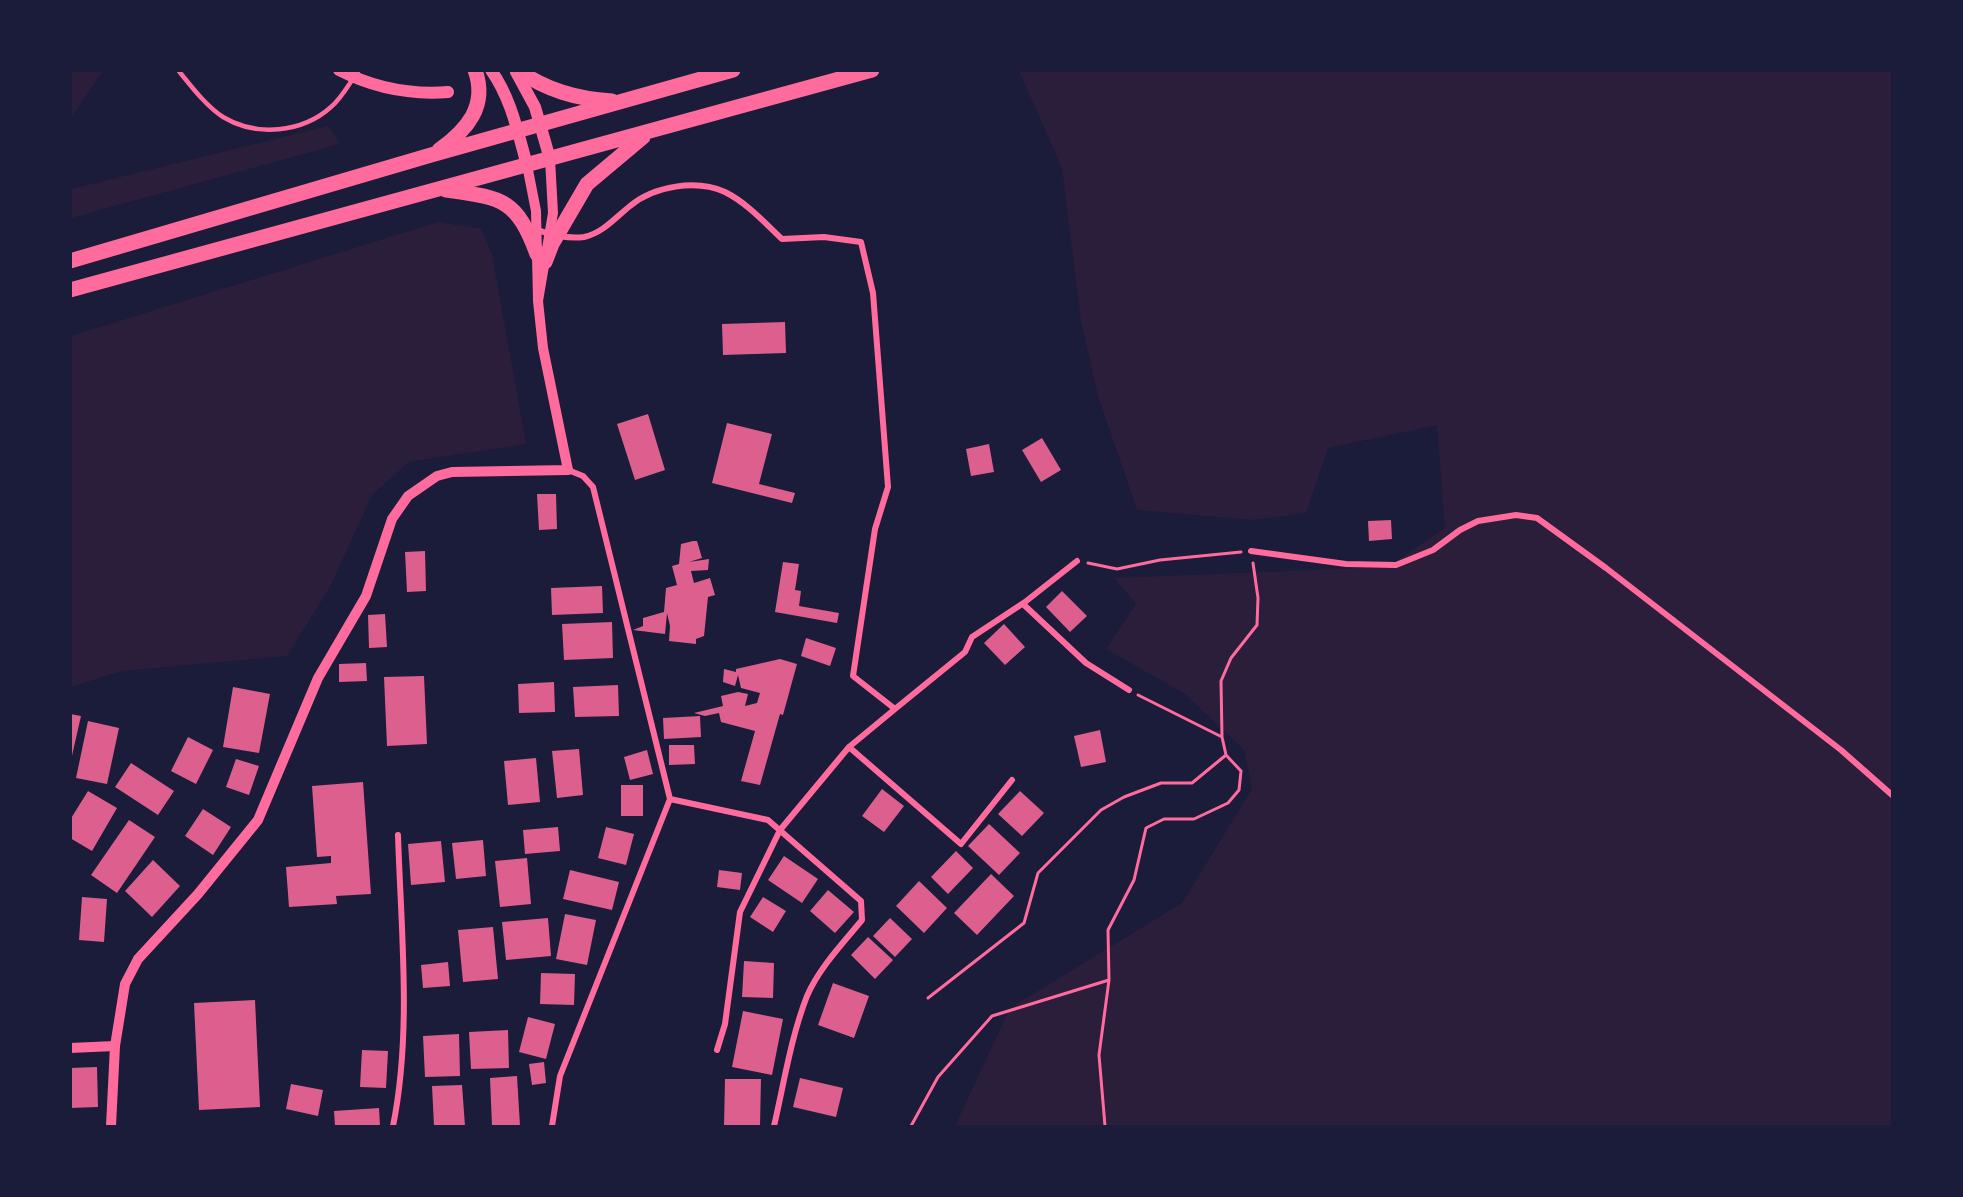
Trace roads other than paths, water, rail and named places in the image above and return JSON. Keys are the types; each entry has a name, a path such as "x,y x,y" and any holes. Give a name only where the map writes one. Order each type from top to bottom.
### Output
{"highway":[{"path":"432,155 460,133 476,112 480,88 475,70"},
{"path":"516,70 532,81 565,95 624,102"},
{"path":"70,261 733,70"},
{"path":"70,290 872,70"},
{"path":"541,258 587,184 617,157 652,131"},
{"path":"440,189 488,196 508,206 531,227 541,258"}],"main road":[{"path":"339,70 363,82 388,89 424,94 448,92"},
{"path":"491,70 502,85 527,165"},
{"path":"516,70 526,86 550,159"}],"street":[{"path":"550,159 554,191 554,235"},
{"path":"527,165 531,227 554,235 585,237 598,232 644,196 667,188 695,186 724,192 749,208 782,239 824,237 861,242 873,293 888,487 875,530 853,676 895,709"},
{"path":"541,258 538,301 543,348 568,470"},
{"path":"111,1126 115,1046 125,984 138,959 198,894 258,820 318,678 366,596 392,519 408,496 437,476 452,472 568,470 583,476 593,487 596,495 670,799 560,1076 552,1126"},
{"path":"1251,551 1346,564 1396,565 1433,550 1478,520 1516,514 1536,518 1606,568 1832,742 1893,795"},
{"path":"717,1050 725,1023 740,912 780,830 849,747 964,652 972,637 1023,604 1077,561"},
{"path":"1023,604 1086,663 1129,690"},
{"path":"849,747 962,844 1012,780"},
{"path":"670,799 768,820 861,901 862,920 827,963 808,994 791,1047 774,1126"},
{"path":"393,1126 399,1096 403,1027 398,835"},
{"path":"70,1048 115,1046"}],"lane":[{"path":"178,70 222,116 241,125 264,130 291,128 315,120 333,106 359,70"}]}
